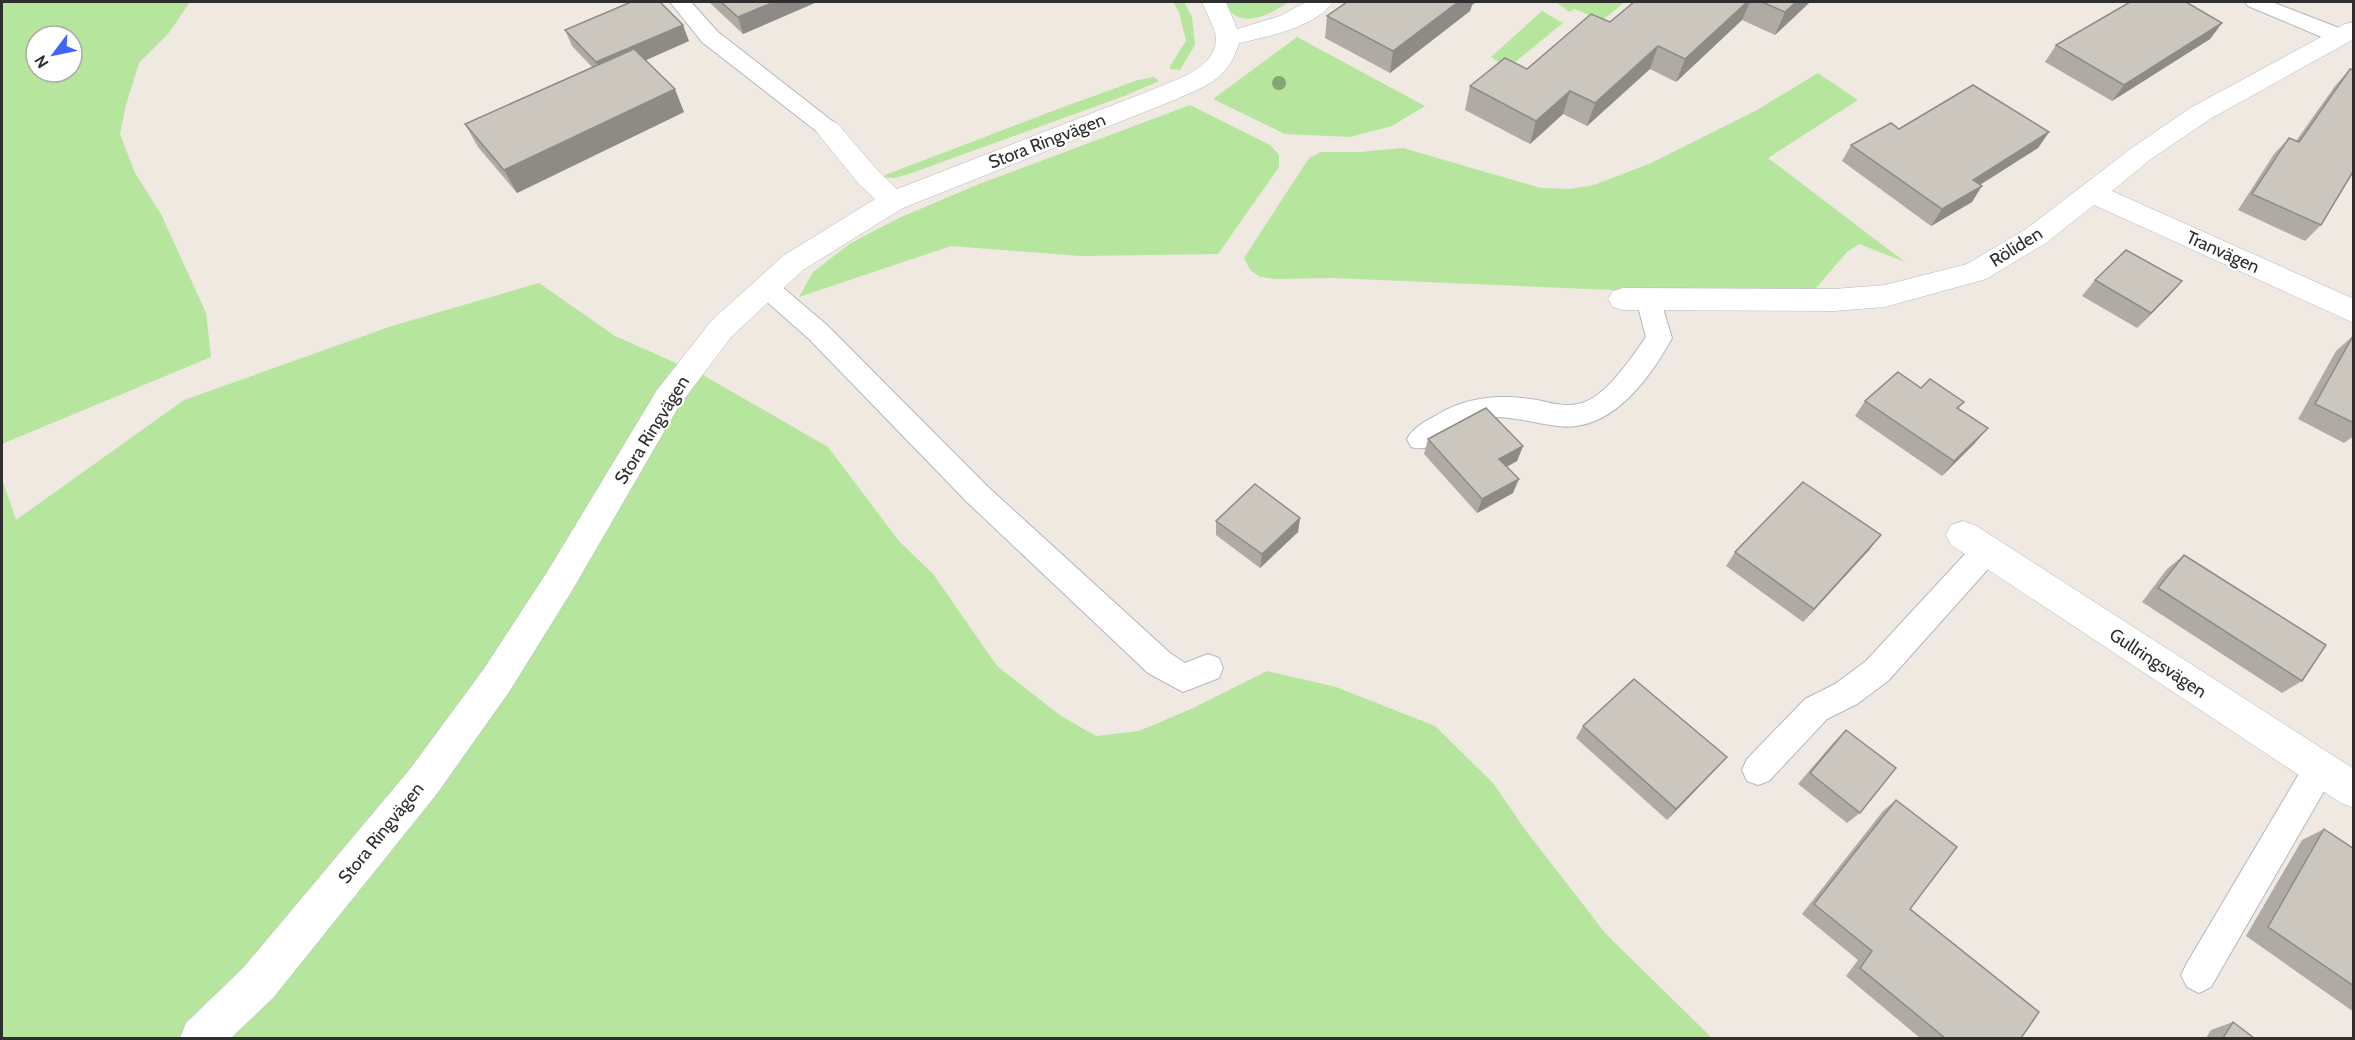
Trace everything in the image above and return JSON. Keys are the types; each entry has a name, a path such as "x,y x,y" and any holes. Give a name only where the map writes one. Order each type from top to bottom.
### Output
{"street":[{"path":"1214,2 1228,38 1278,27 1308,12 1321,2"},
{"name":"Röliden","path":"1636,299 1834,300 1885,296 1976,272 2036,236 2142,153 2201,112 2349,36"},
{"name":"Stora Ringvägen","path":"201,1038 258,983 423,782 502,672 561,579 668,398 722,327 793,263 893,201 1153,99 1203,77 1221,61 1228,38"},
{"path":"828,129 868,177 893,201"},
{"name":"Tranvägen","path":"2093,193 2354,312"},
{"name":"Gullringsvägen","path":"1975,543 2354,790"}],"lane":[{"path":"680,2 710,37 828,129"},
{"path":"2255,2 2349,36"},
{"path":"766,287 818,332 977,494 1159,663 1183,678 1208,668"},
{"path":"1421,439 1449,420 1480,408 1534,410 1575,416 1608,400 1638,371 1659,338 1636,299"},
{"path":"1758,770 1816,709 1846,694 1877,671 1975,543"},
{"path":"2199,975 2320,768"}],"green space":[{"path":"2,2 190,2 168,34 139,63 120,134 135,173 161,214 206,313 211,357 2,444"},
{"path":"1173,2 1184,2 1192,17 1195,45 1180,70 1170,69 1186,41 1179,12"},
{"path":"1224,2 1289,2 1263,16 1246,19 1230,11"},
{"path":"1556,2 1624,2 1605,18 1589,22 1583,21 1589,15 1575,9 1569,12"},
{"path":"1542,11 1563,23 1514,63 1499,62 1491,57"},
{"path":"1297,37 1425,106 1392,126 1350,137 1285,134 1213,99"},
{"path":"1818,73 1858,100 1768,158 1905,262 1859,244 1847,252 1815,289 1613,290 1332,278 1275,279 1260,277 1250,270 1244,258 1309,158 1321,152 1359,152 1403,148 1541,188 1570,189 1594,185 1651,163 1757,110"},
{"path":"1154,77 1159,81 1127,95 906,175 894,178 884,177 1066,106 1138,80"},
{"path":"1190,105 1270,145 1279,155 1279,167 1218,254 1081,256 951,246 799,297 813,272 851,243 899,218 979,184"},
{"path":"539,283 615,336 703,375 828,447 899,541 934,575 997,666 1061,716 1096,736 1139,731 1191,709 1267,671 1336,687 1435,726 1493,783 1526,831 1606,934 1712,1038 2,1038 2,479 16,520 184,400 392,326"}],"building":[{"path":"631,2 660,2 683,25 596,62 565,30"},
{"path":"721,2 774,2 738,17"},
{"path":"1347,2 1458,2 1393,51 1327,16"},
{"path":"1634,2 1747,2 1685,59 1658,46 1595,103 1570,91 1536,121 1470,86 1505,58 1527,69 1591,14 1610,22"},
{"path":"1762,2 1796,2 1785,12"},
{"path":"2130,2 2186,2 2222,23 2124,85 2056,45"},
{"path":"634,49 675,89 504,170 465,124"},
{"path":"2350,69 2354,70 2354,170 2321,225 2252,194 2289,138 2299,142"},
{"path":"1973,85 2049,132 1973,180 1982,186 1942,209 1851,145 1891,123 1899,129"},
{"path":"2126,250 2182,281 2151,313 2095,280"},
{"path":"2354,336 2354,423 2315,404"},
{"path":"1898,372 1921,388 1930,379 1964,402 1957,408 1988,428 1954,461 1865,401"},
{"path":"1486,408 1523,446 1499,459 1519,479 1482,499 1428,439"},
{"path":"1803,482 1881,535 1814,609 1735,552"},
{"path":"1255,484 1300,518 1262,554 1216,521"},
{"path":"2184,555 2326,645 2302,681 2158,588"},
{"path":"1634,679 1727,757 1676,809 1583,726"},
{"path":"1846,730 1896,768 1860,813 1810,773"},
{"path":"1896,800 1957,847 1910,909 2039,1012 2021,1038 1945,1038 1860,968 1872,951 1814,904"},
{"path":"2324,829 2354,849 2354,986 2268,927"},
{"path":"2233,1022 2254,1038 2223,1038"}]}
